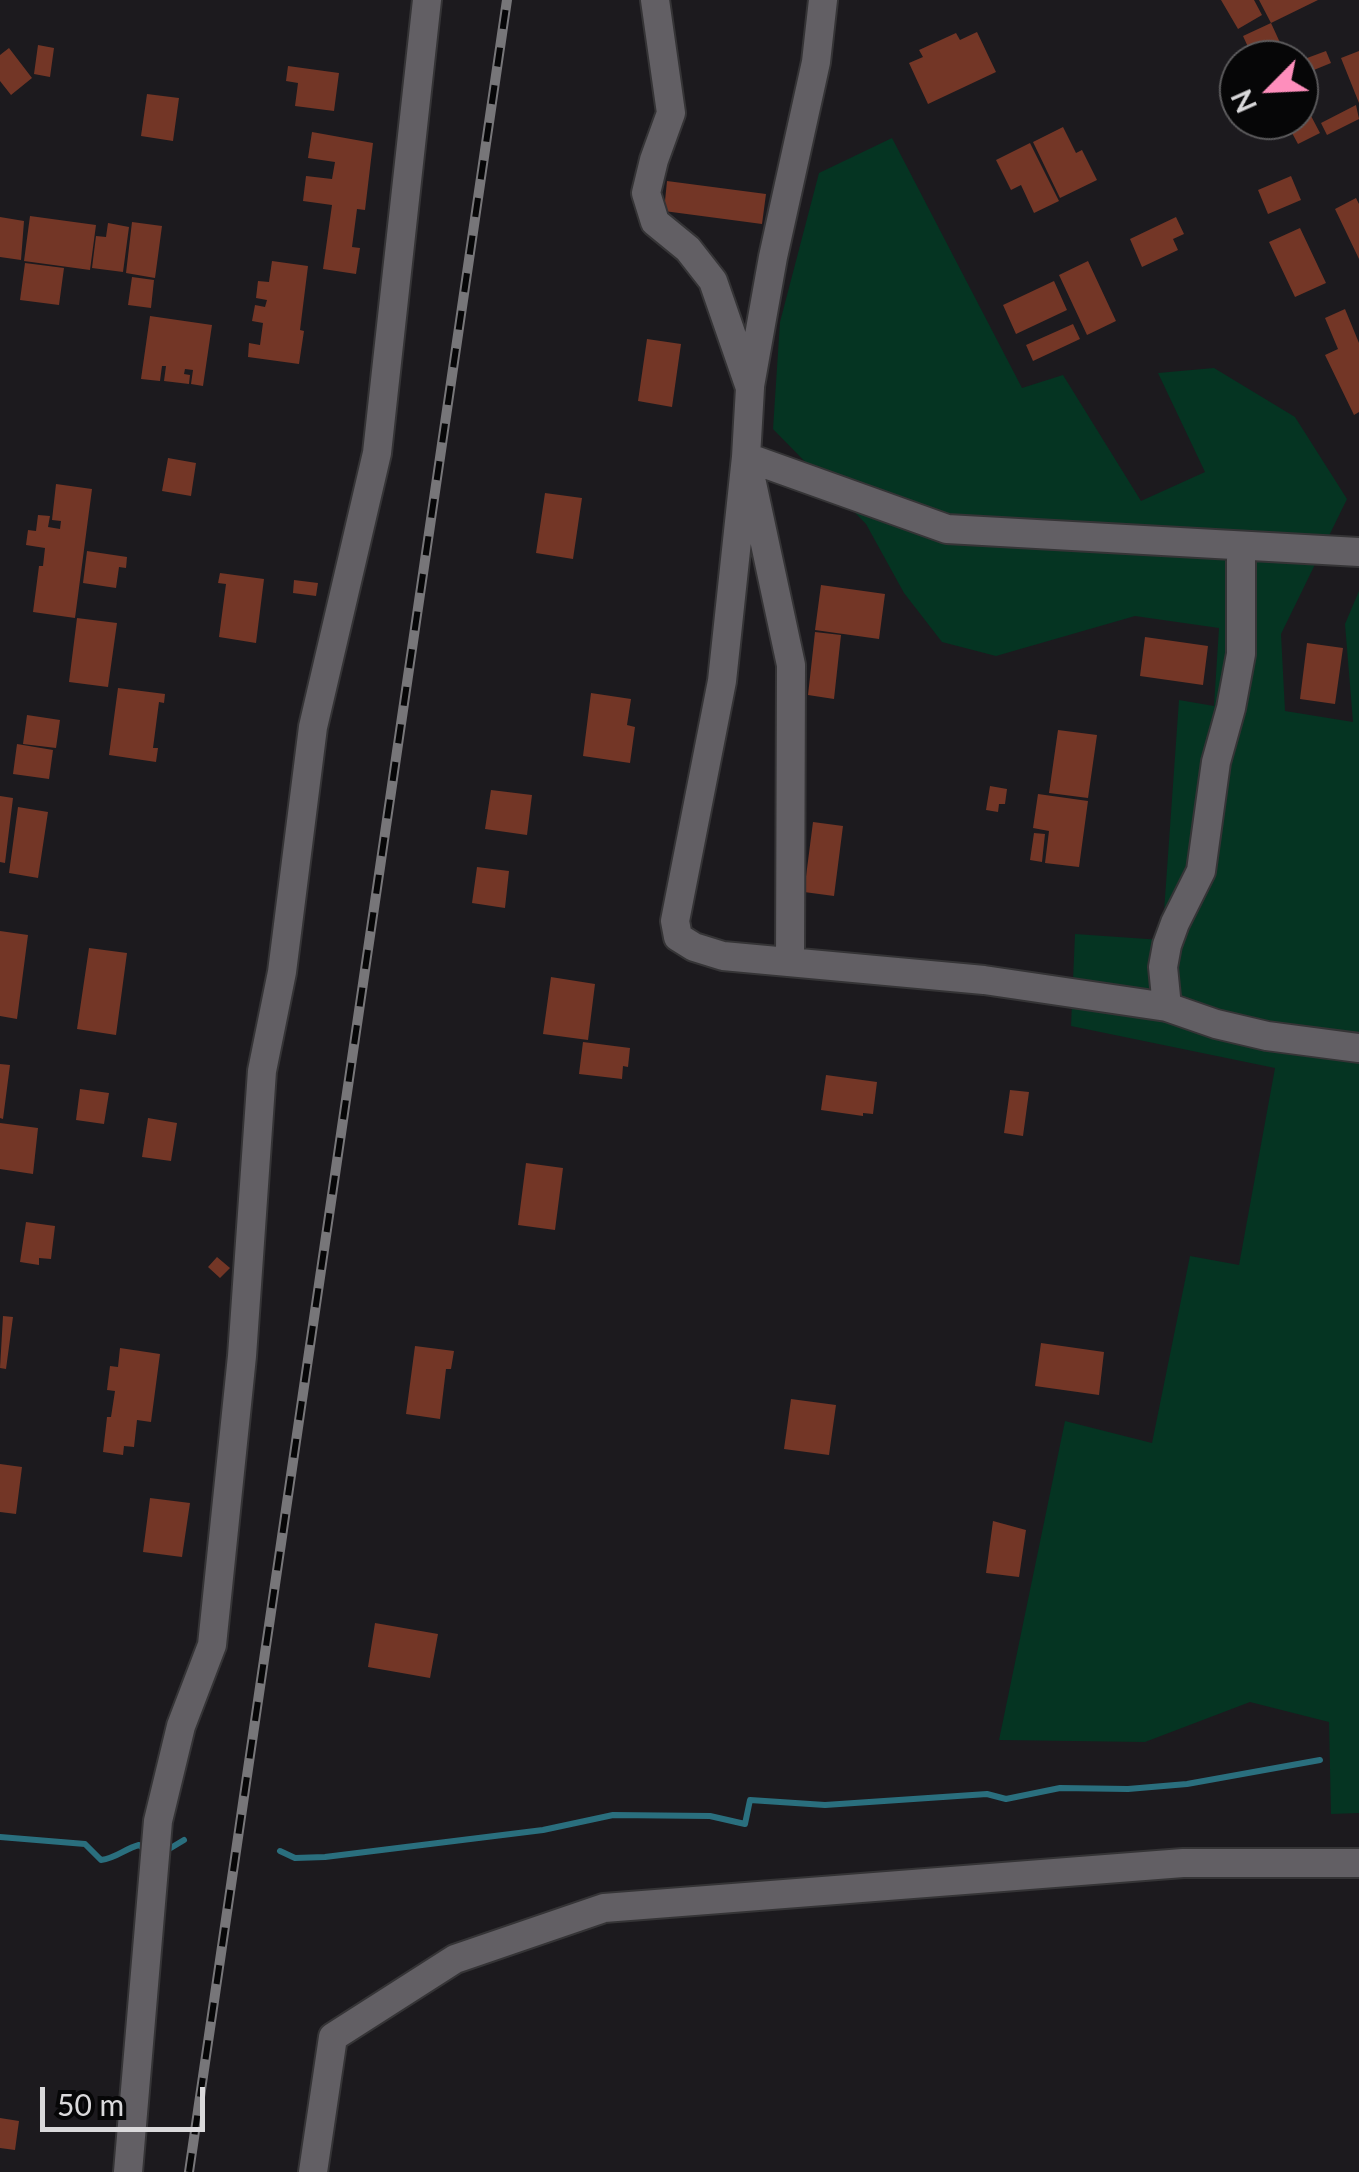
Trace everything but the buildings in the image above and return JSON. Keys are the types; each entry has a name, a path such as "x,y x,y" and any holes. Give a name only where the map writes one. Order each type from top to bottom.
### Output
{"street":[{"path":"128,2172 158,1821 181,1726 212,1645 242,1356 262,1071 282,972 312,727 376,453 428,0"},
{"path":"655,0 671,114 646,194 656,222 688,249 714,280 750,388"},
{"path":"822,0 816,62 773,257 750,388 722,681 675,921 678,937 723,956 984,980 1167,1007 1267,1036 1359,1048"},
{"path":"746,457 948,529 1359,552"},
{"path":"746,457 791,666 790,962"},
{"path":"1167,1007 1163,967 1167,945 1201,872 1216,762 1242,654 1242,546"},
{"path":"313,2172 333,2038 455,1958 604,1908 1183,1863 1359,1863"}],"green space":[{"path":"892,138 1022,388 1063,375 1141,501 1205,472 1158,373 1214,368 1295,417 1347,499 1281,634 1285,711 1353,722 1345,624 1359,591 1359,1813 1331,1814 1329,1722 1250,1702 1145,1742 999,1740 1065,1421 1152,1443 1190,1256 1239,1265 1275,1068 1071,1026 1075,934 1162,940 1179,700 1214,706 1219,628 1135,616 996,656 942,642 904,593 866,524 773,429 780,322 819,173"}],"waterway":[{"path":"280,1851 295,1858 325,1857 543,1830 613,1815 710,1816 745,1824 750,1800 825,1805 987,1794 1006,1799 1060,1788 1128,1789 1187,1784 1320,1760"},
{"path":"0,1837 85,1844 101,1860 139,1845 149,1853"},
{"path":"164,1852 184,1840"}],"railway":[{"path":"189,2172 507,0"}]}
